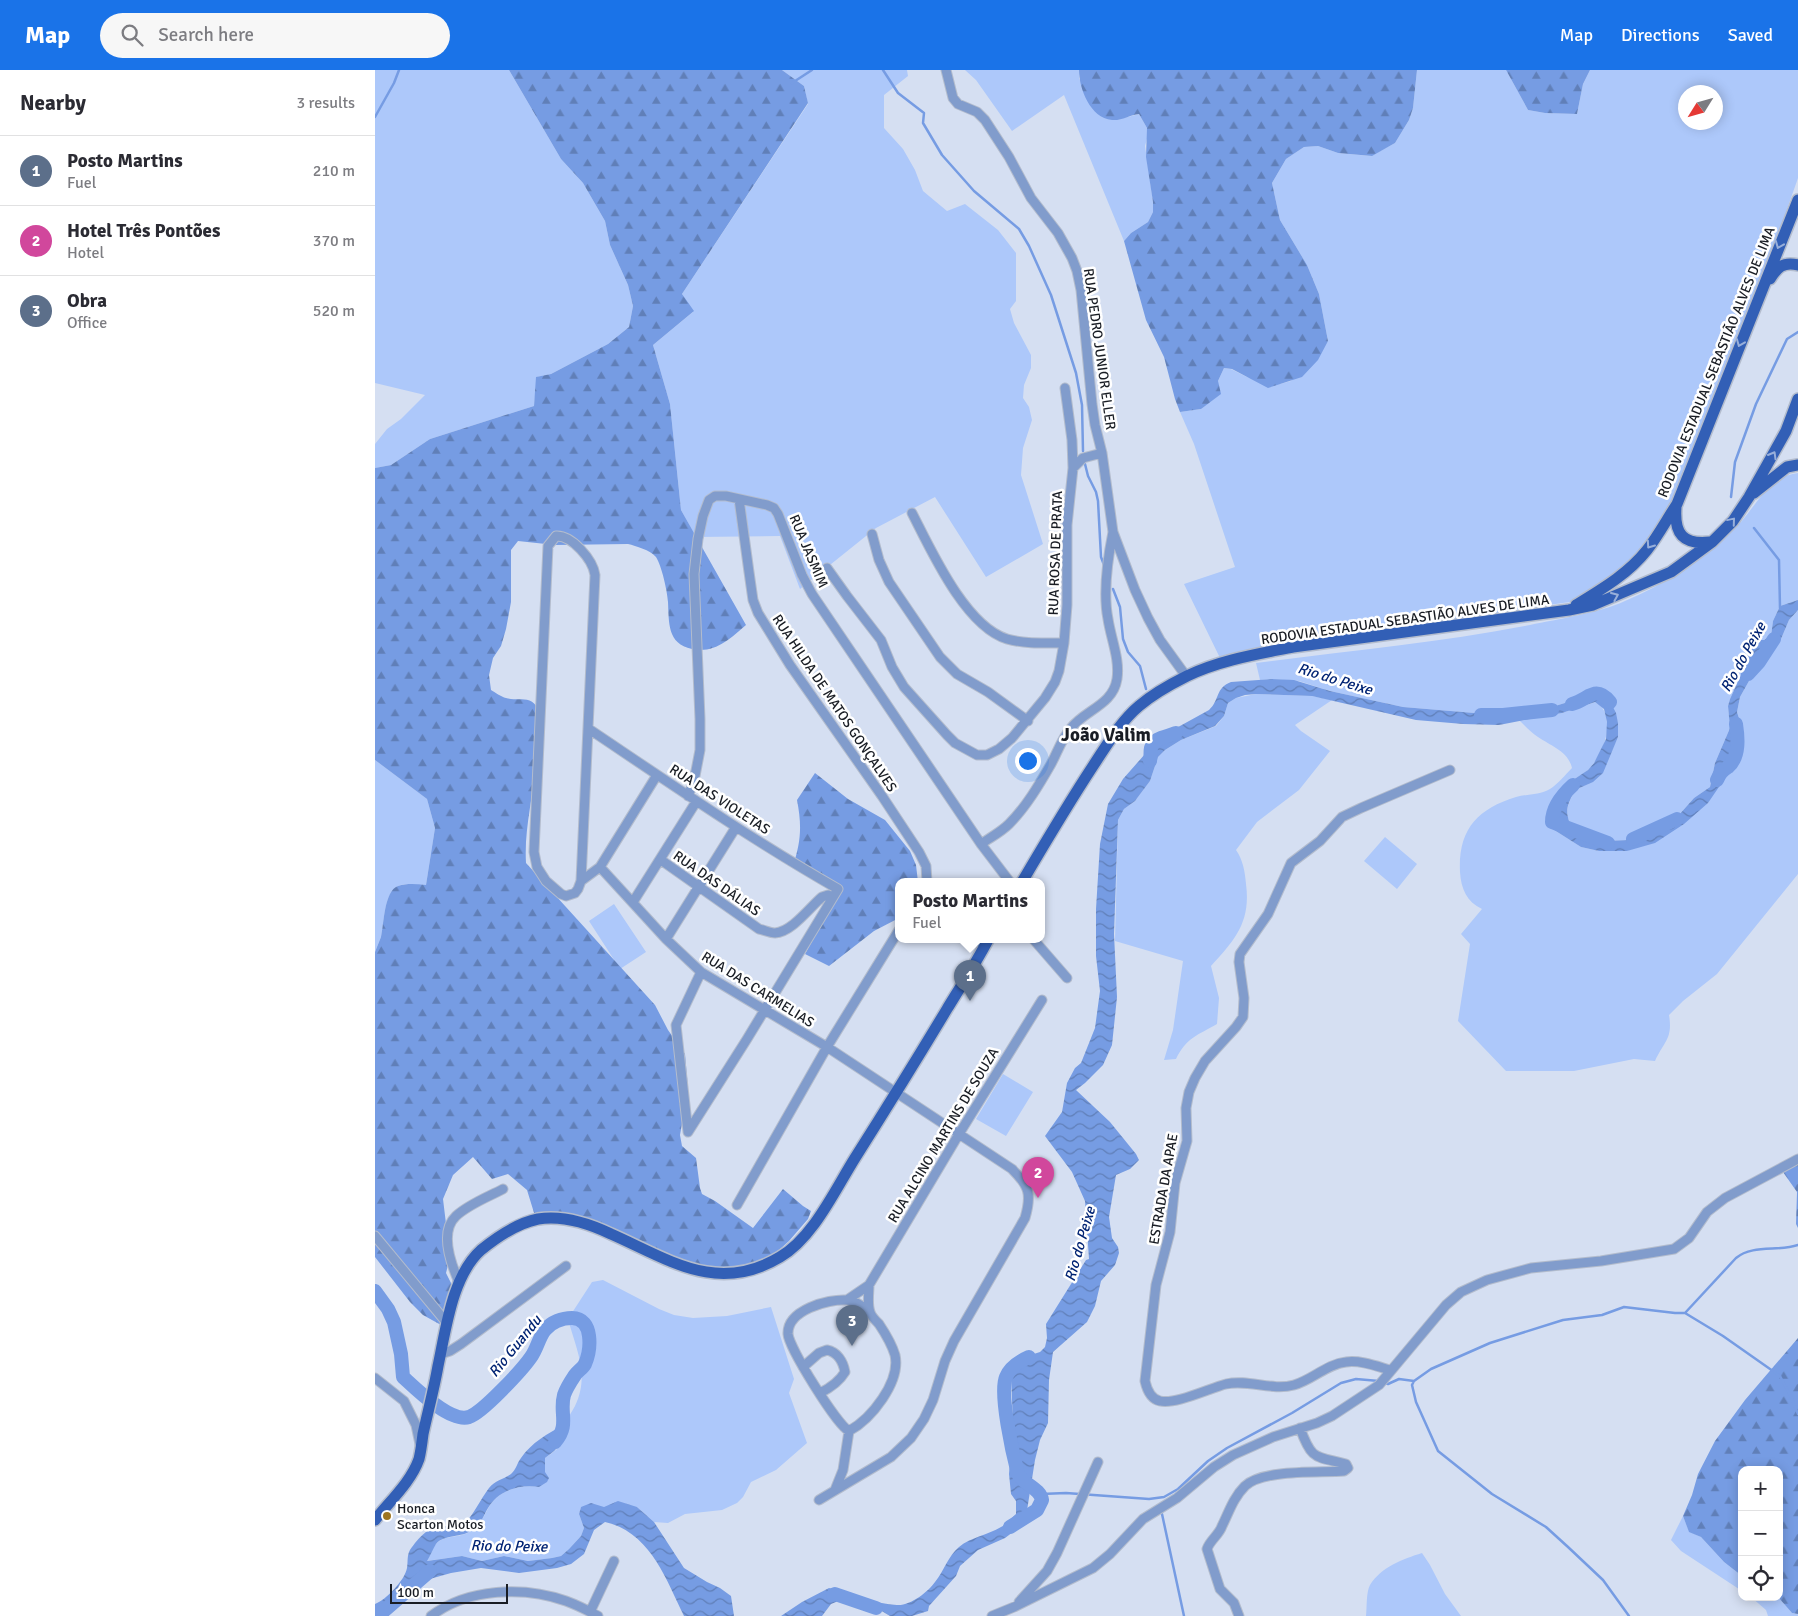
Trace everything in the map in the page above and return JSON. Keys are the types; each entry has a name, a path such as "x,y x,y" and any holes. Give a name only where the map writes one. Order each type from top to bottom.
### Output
{"main road":[{"name":"RODOVIA ESTADUAL SEBASTIÃO ALVES DE LIMA","path":"1569,610 1611,584 1630,568 1647,550 1677,504 1798,200"},
{"path":"1758,298 1777,268 1785,264 1798,265"},
{"name":"RODOVIA ESTADUAL SEBASTIÃO ALVES DE LIMA","path":"1024,878 1081,784 1119,728 1140,705 1186,676 1216,665 1293,647 1569,610 1593,605 1671,572 1712,542 1733,521 1749,497 1786,431 1797,403"},
{"path":"1797,403 1798,426"},
{"path":"1749,497 1787,467 1798,465"},
{"path":"1677,504 1675,520 1679,533 1687,541 1697,544 1712,542"},
{"path":"375,1520 408,1480 419,1458 447,1323 459,1282 473,1260 495,1240 525,1223 547,1218 585,1223 668,1261 701,1272 725,1274 759,1267 779,1258 808,1232 897,1093 982,943"}],"street":[{"name":"RUA PEDRO JUNIOR ELLER","path":"946,70 953,98 958,104 973,109 980,115 1003,146 1031,198 1066,246 1077,271 1092,404 1102,453 1113,532 1148,618 1160,640 1186,676"},
{"name":"RUA ROSA DE PRATA","path":"827,568 881,640 892,667 904,687 955,743 977,755 987,755 999,749 1028,721 1055,682 1064,643 1067,605 1067,525 1073,468 1072,440 1065,388"},
{"path":"1073,468 1083,458 1102,453"},
{"name":"RUA JASMIM","path":"689,796 695,781 700,750 694,574 703,516 709,500 719,495 767,504 776,511 802,576 812,594 981,844 1007,878"},
{"name":"RUA HILDA DE MATOS GONÇALVES","path":"739,500 753,600 758,613 791,665 919,852 926,866 927,878"},
{"path":"911,513 933,555 966,607 987,627 1008,639 1017,641 1064,643"},
{"path":"981,844 1009,824 1044,777 1069,730 1101,704 1115,688 1117,664 1107,609 1108,564 1113,532"},
{"path":"872,534 881,565 889,582 940,657 957,674 988,692 1028,721"},
{"path":"558,535 580,549 592,563 594,569 589,729 581,881 575,893 566,896 561,894 540,875 535,857 548,546 558,535"},
{"name":"RUA DAS VIOLETAS","path":"589,729 696,802 838,889 833,897"},
{"name":"ESTRADA DA APAE","path":"1388,1373 1361,1362 1343,1362 1334,1364 1304,1381 1294,1384 1271,1387 1249,1383 1228,1384 1169,1402 1158,1401 1154,1398 1149,1393 1145,1381 1156,1285 1168,1240 1175,1183 1187,1141 1186,1108 1189,1092 1205,1061 1243,1017 1244,998 1239,962 1240,954 1268,914 1291,864 1320,841 1342,817 1450,770"},
{"path":"581,881 600,867 657,775"},
{"path":"633,902 696,802"},
{"path":"666,938 736,827"},
{"name":"RUA DAS DÁLIAS","path":"661,860 759,929 774,933 790,927 822,897 828,895 833,897"},
{"name":"RUA DAS CARMELIAS","path":"600,867 666,938 701,972 827,1047 959,1134 1011,1169 1022,1180 1028,1192 1029,1202 1025,1218 954,1341 945,1361 933,1400 924,1419 911,1438 891,1457 819,1500"},
{"path":"701,972 676,1025 688,1132 833,897"},
{"path":"737,1204 827,1047 895,936"},
{"path":"1037,943 1067,978"},
{"name":"RUA ALCINO MARTINS DE SOUZA","path":"849,1431 845,1429 803,1367 793,1349 788,1334 789,1327 802,1311 817,1304 847,1300 869,1285 1042,1000"},
{"path":"992,1616 1093,1568 1110,1554 1143,1519 1177,1498 1221,1463 1256,1444 1332,1416 1379,1385 1455,1297 1470,1287 1487,1280 1531,1268 1601,1261 1679,1247 1692,1235 1707,1212 1725,1198 1798,1159"},
{"path":"459,1282 451,1261 449,1228 453,1220 463,1211 503,1189"},
{"path":"375,1236 447,1323"},
{"path":"441,1354 450,1351 468,1339 566,1266"},
{"path":"869,1285 870,1312"},
{"path":"835,1490 843,1470 849,1431 865,1419 879,1403 891,1382 895,1356 885,1333 870,1312 862,1306 847,1300"},
{"path":"803,1367 819,1353 827,1350 841,1360 845,1372 835,1384 820,1393"},
{"path":"375,1378 386,1388 399,1395 404,1401 416,1425 421,1447"},
{"path":"1239,1616 1236,1606 1220,1589 1207,1548 1210,1541 1221,1529 1230,1506 1238,1494 1250,1482 1264,1477 1344,1471 1348,1468 1346,1464 1320,1459 1314,1454 1304,1440 1300,1428"},
{"path":"1014,1607 1047,1571 1083,1499 1098,1462"},
{"path":"431,1616 462,1600 503,1592 520,1592 553,1597 567,1601 594,1614 614,1562"}],"shaded area":[{"path":"375,70 509,70 561,159 583,183 605,221 610,245 628,285 633,306 629,327 608,344 551,374 537,377 534,406 430,439 391,465 375,468 375,444 387,429 401,419 425,395 375,383"},
{"path":"782,70 907,70 908,76 884,95 884,128 903,149 915,170 923,191 947,211 965,204 998,230 1016,253 1016,301 1010,309 1014,323 1031,355 1031,368 1024,385 1023,398 1029,407 1032,420 1023,448 1021,475 1043,544 986,577 935,497 876,528 800,589 780,536 696,537 681,510 670,404 653,345 693,312 682,294 808,104 804,86"},
{"path":"965,70 1079,70 1079,79 1124,118 1139,114 1147,128 1148,135 1145,146 1153,212 1148,222 1131,233 1124,241 1064,95 1012,131 976,80"},
{"path":"1417,70 1506,70 1528,110 1545,113 1577,114 1583,84 1590,70 1798,70 1798,178 1714,405 1667,513 1647,544 1628,565 1582,597 1570,602 1220,658 1184,584 1235,567 1194,444 1180,412 1201,409 1224,368 1231,369 1247,377 1280,384 1291,381 1328,341 1319,294 1307,265 1280,220 1272,183 1286,159 1304,147 1318,146 1338,153 1371,156 1395,143 1409,120 1413,108"},
{"path":"1798,473 1798,600 1780,606 1773,621 1771,636 1764,640 1756,640 1749,649 1728,706 1730,728 1715,763 1710,787 1694,798 1670,822 1629,840 1604,841 1573,831 1567,815 1569,802 1575,790 1588,784 1612,750 1618,737 1618,723 1611,704 1604,694 1600,692 1536,712 1510,716 1403,707 1330,691 1299,681 1260,680 1256,663 1462,637 1566,618 1615,605 1654,587 1694,562 1732,531 1761,496 1777,481"},
{"path":"1798,610 1798,874 1717,974 1683,1001 1669,1015 1669,1035 1655,1061 1634,1059 1574,1071 1506,1071 1458,1021 1470,944 1461,934 1482,909 1472,903 1463,889 1460,857 1462,844 1467,833 1481,815 1502,802 1550,789 1572,768 1563,753 1535,735 1520,721 1562,713 1595,702 1601,706 1607,722 1607,730 1602,748 1588,770 1566,786 1550,825 1551,828 1581,847 1599,851 1627,851 1708,803 1743,731 1737,712 1740,697 1763,656 1781,639 1789,620"},
{"path":"1256,694 1312,696 1332,700 1295,725 1330,751 1299,790 1257,822 1236,850 1242,862 1245,875 1246,909 1234,939 1211,966 1219,998 1217,1024 1198,1034 1188,1042 1176,1059 1164,1060 1173,1030 1183,961 1115,941 1118,820 1124,809 1135,801 1150,781 1158,757 1165,750 1181,740 1216,726 1224,716 1228,703 1236,698"},
{"path":"375,760 427,799 435,828 426,885 405,885 393,889 387,901 381,937 375,952"},
{"path":"1385,837 1417,864 1397,889 1364,861"},
{"path":"614,904 646,952 620,969 589,921"},
{"path":"1003,1074 1033,1092 1006,1136 976,1119"},
{"path":"603,1280 674,1315 693,1318 727,1316 771,1307 794,1379 789,1393 807,1443 776,1470 751,1482 743,1497 737,1503 722,1510 685,1514 668,1523 654,1522 637,1507 581,1507 579,1514 584,1528 581,1536 561,1556 528,1561 504,1556 482,1561 462,1556 426,1561 438,1542 446,1538 463,1535 475,1528 493,1501 504,1492 525,1486 539,1487 545,1472 545,1458 556,1450 562,1442 565,1423 575,1406 581,1384 578,1352 568,1319 592,1282"},
{"path":"1683,1516 1689,1531 1701,1537 1724,1562 1738,1573 1738,1588 1681,1551 1671,1540"},
{"path":"1422,1553 1445,1594 1461,1616 1366,1616 1370,1585 1380,1573 1393,1564"},
{"path":"1756,1601 1782,1601 1792,1613 1798,1614 1798,1616 1768,1616 1766,1610"}],"green space":[{"path":"509,70 782,70 804,86 808,103 682,294 694,311 653,345 670,404 681,510 746,625 728,640 715,647 700,650 692,649 678,642 671,631 664,579 656,557 650,552 628,544 555,545 518,541 511,550 511,602 506,629 501,646 493,658 489,675 491,690 506,698 528,700 536,705 539,710 536,764 527,826 526,863 655,1005 668,1030 685,1054 688,1088 680,1135 682,1146 696,1158 702,1194 753,1228 783,1189 811,1211 808,1219 789,1241 768,1260 733,1277 724,1279 703,1277 689,1273 615,1235 535,1216 527,1190 508,1174 492,1179 473,1157 453,1175 443,1199 450,1257 446,1273 452,1285 441,1325 423,1315 410,1302 375,1257 375,952 381,937 387,901 393,889 405,884 426,885 435,828 427,799 375,760 375,468 391,465 430,439 534,406 536,377 551,374 608,344 629,327 633,306 628,285 610,245 605,221 583,183 561,159"},
{"path":"1079,70 1417,70 1413,108 1409,120 1395,143 1372,156 1338,153 1318,146 1304,147 1286,159 1272,183 1280,220 1307,265 1319,294 1328,341 1318,360 1302,377 1268,388 1232,369 1224,368 1218,381 1221,394 1201,409 1180,412 1164,357 1146,320 1124,241 1131,233 1148,222 1153,212 1146,157 1147,128 1139,114 1112,120 1098,114 1087,101 1081,85"},
{"path":"1506,70 1590,70 1583,84 1577,114 1545,113 1528,110"},
{"path":"815,773 848,799 885,820 910,851 916,865 918,878 895,878 895,920 874,931 829,966 805,954 839,892 793,866 800,833 797,800"},
{"path":"1795,1163 1798,1163 1798,1228 1796,1224 1797,1192 1783,1172"},
{"path":"1798,1338 1798,1614 1792,1613 1782,1601 1783,1466 1738,1466 1738,1573 1724,1562 1701,1537 1689,1532 1683,1516 1698,1474 1715,1441 1745,1400"}],"water":[{"path":"1798,600 1798,610 1789,620 1781,639 1763,656 1740,697 1737,712 1743,731 1723,781 1708,803 1684,824 1655,843 1627,851 1599,851 1581,847 1551,828 1550,825 1567,784 1588,770 1594,763 1606,739 1607,722 1604,709 1595,702 1562,713 1499,725 1416,720 1312,696 1245,695 1228,703 1224,716 1215,726 1181,740 1165,750 1158,757 1150,781 1135,801 1124,809 1118,820 1114,934 1117,997 1112,1045 1103,1065 1076,1090 1110,1122 1139,1160 1130,1169 1116,1175 1109,1217 1112,1238 1118,1247 1119,1253 1115,1265 1101,1281 1095,1306 1087,1322 1053,1352 1049,1380 1048,1423 1040,1440 1035,1460 1025,1523 1005,1538 978,1550 960,1566 956,1576 929,1606 928,1611 912,1616 890,1616 880,1610 867,1609 851,1599 831,1604 822,1616 781,1616 802,1602 829,1588 880,1603 902,1605 907,1603 918,1598 932,1586 959,1547 1001,1527 1016,1514 1016,1501 1011,1494 1009,1474 1013,1423 1011,1377 1015,1363 1021,1358 1040,1352 1045,1347 1047,1338 1046,1324 1086,1260 1089,1259 1085,1201 1072,1172 1045,1136 1062,1112 1067,1083 1075,1068 1081,1063 1095,1028 1100,991 1096,956 1096,909 1100,844 1108,804 1123,779 1160,737 1209,710 1222,688 1231,682 1272,679 1294,680 1330,691 1403,707 1510,716 1536,712 1600,692 1609,699 1616,713 1618,737 1603,773 1593,782 1575,790 1569,802 1567,815 1573,831 1604,841 1629,840 1670,822 1694,798 1710,787 1715,763 1730,728 1728,706 1749,649 1756,640 1764,640 1771,636 1773,621 1780,606"},
{"path":"564,1425 560,1444 545,1458 545,1472 549,1478 547,1482 539,1487 526,1486 506,1491 490,1505 476,1527 463,1534 439,1541 427,1561 462,1556 482,1561 504,1556 528,1561 561,1556 581,1536 584,1528 579,1514 581,1507 591,1503 604,1507 618,1501 637,1507 654,1522 684,1568 731,1596 734,1616 684,1616 663,1573 645,1546 621,1527 605,1522 594,1530 584,1554 571,1564 557,1568 519,1573 481,1568 451,1573 412,1584 383,1616 375,1616 375,1604 399,1584 406,1573 409,1551 420,1537 435,1528 446,1526 460,1528 472,1515 491,1485 513,1472 525,1453 535,1443"}],"waterway":[{"path":"375,117 399,70"},
{"path":"792,83 812,70"},
{"path":"883,70 898,93 924,113 923,123 942,155 974,191 1019,229 1029,246 1051,295 1076,373 1082,405 1083,451"},
{"path":"1731,497 1735,462 1756,404 1787,339 1798,332"},
{"path":"1085,464 1098,501 1101,557 1104,565"},
{"path":"1754,528 1779,560 1780,608"},
{"path":"1113,589 1120,607 1123,639 1128,652 1140,666 1146,689"},
{"name":"Rio do Peixe","path":"1748,674 1759,662 1774,639"},
{"name":"Rio do Peixe","path":"1572,704 1596,694 1600,694 1610,702"},
{"name":"Rio do Peixe","path":"1481,715 1503,715 1552,710"},
{"name":"Rio do Peixe","path":"1717,780 1721,772 1735,758 1738,741 1736,724"},
{"name":"Rio do Peixe","path":"1150,761 1153,744 1161,738 1176,733"},
{"name":"Rio do Peixe","path":"1573,785 1558,802 1552,822 1608,843"},
{"name":"Rio do Peixe","path":"1633,839 1677,819"},
{"path":"1685,1313 1736,1258 1750,1251 1798,1245"},
{"name":"Rio Guandu","path":"375,1291 388,1309 394,1322 401,1354 403,1377 443,1410 461,1417 469,1417 475,1414 502,1390 531,1357 547,1327 561,1320 572,1318 579,1319 584,1323 589,1336 589,1351 584,1365 575,1375 565,1393 562,1430 555,1442"},
{"path":"1629,1616 1603,1580 1546,1527 1492,1494 1438,1451 1416,1402 1412,1385 1414,1381 1431,1369 1490,1343 1563,1320 1602,1315 1624,1307 1685,1313 1723,1336 1780,1376 1798,1414"},
{"name":"Rio do Peixe","path":"1010,1527 1037,1510 1042,1500 1038,1492 1018,1474 1005,1410 1004,1385 1006,1377 1010,1370 1029,1357"},
{"path":"1041,1494 1066,1493 1149,1499 1164,1497 1178,1489 1208,1461 1227,1448 1292,1413 1341,1383 1356,1379 1379,1381"},
{"path":"1384,1383 1388,1384 1399,1379 1414,1381"},
{"path":"1162,1514 1184,1616"},
{"name":"Rio Guandu","path":"378,1616 430,1571"},
{"name":"Rio do Peixe","path":"833,1595 835,1594 876,1608"}],"place":[{"name":"Posto Martins","path":"970,1001"},
{"name":"Hotel Três Pontões","path":"1038,1198"},
{"name":"Obra","path":"852,1346"},
{"name":"Honca Scarton Motos","path":"387,1516"}],"district":[{"name":"João Valim","path":"1106,734"}]}
